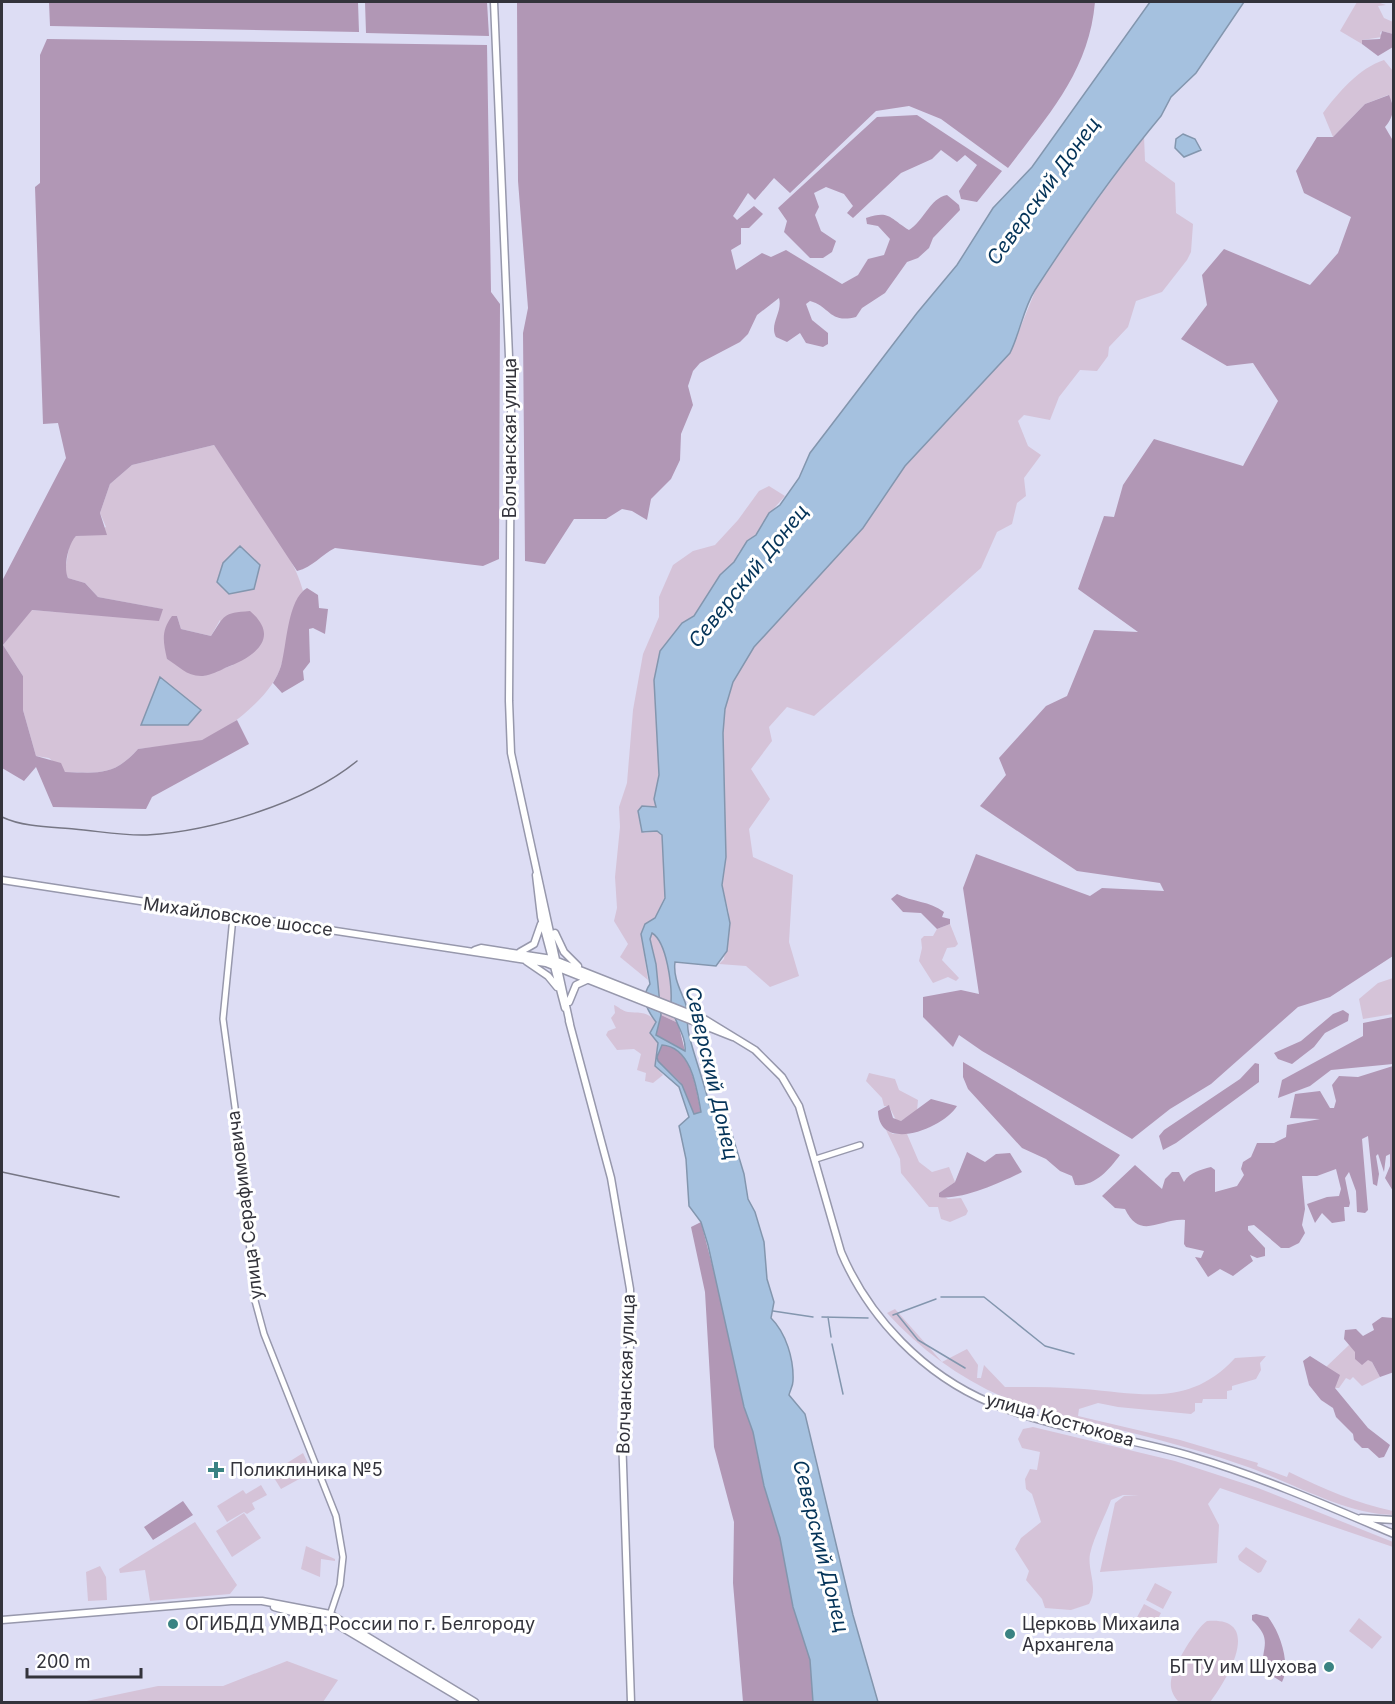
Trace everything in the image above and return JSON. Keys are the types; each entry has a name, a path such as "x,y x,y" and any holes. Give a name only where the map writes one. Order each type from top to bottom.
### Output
{"main road":[{"name":"Волчанская улица","path":"494,2 504,174 512,404 509,711 511,753 536,872 549,918 561,994 611,1178 630,1289 631,1335 622,1448 633,1702"},
{"name":"Волчанская улица","path":"536,872 541,917 568,1006 570,1024"},
{"name":"Михайловское шоссе","path":"2,880 556,963"},
{"path":"517,953 534,944 540,930 541,917"},
{"path":"549,918 564,952 574,964 592,977 572,990 568,1006"},
{"name":"Михайловское шоссе","path":"475,950 481,948 517,953 556,963"},
{"path":"523,959 548,976 561,994"},
{"name":"улица Костюкова","path":"556,963 740,1039 772,1065 791,1090 805,1121 841,1252 849,1272 885,1323 933,1370 970,1393 1002,1407 1194,1457 1394,1534"},
{"path":"1355,1518 1394,1520"},
{"path":"2,1622 244,1601 293,1605 329,1617 475,1702"},
{"path":"329,1617 467,1702"}],"street":[{"name":"улица Серафимовича","path":"232,916 223,1019 242,1159 254,1297 264,1334 336,1516 343,1557 340,1585 329,1617"},
{"path":"816,1158 860,1145"}],"shaded area":[{"path":"49,2 358,2 359,32 50,26"},
{"path":"365,2 487,2 489,36 366,33"},
{"path":"517,2 1095,2 1085,49 1076,71 1052,110 1008,168 941,119 909,106 876,111 790,193 774,178 755,200 748,193 733,216 737,220 754,206 763,214 749,228 741,228 741,244 731,250 736,270 762,253 771,257 786,250 842,284 858,275 868,259 884,255 890,239 878,226 867,224 866,218 889,216 909,230 931,205 947,195 959,205 960,210 933,238 929,248 918,258 907,262 885,293 862,308 856,317 840,318 817,303 810,301 806,304 812,320 828,333 828,344 823,347 806,343 800,333 787,342 776,337 774,327 780,303 779,298 757,315 748,334 740,342 700,363 693,371 688,386 693,405 681,434 680,460 671,479 651,499 647,520 632,511 622,509 606,519 574,519 545,564 525,561 523,333 528,308 518,181"},
{"path":"1357,2 1377,2 1386,5 1378,6 1384,18 1393,22 1393,34 1382,31 1380,33 1382,37 1362,40 1362,44 1340,31"},
{"path":"1382,31 1393,34 1393,47 1378,56 1362,44 1362,40 1380,39"},
{"path":"47,39 487,45 491,292 500,304 499,559 483,566 335,548 308,567 297,571 214,445 132,465 110,484 100,513 107,535 76,536 66,562 67,574 68,578 85,583 98,597 163,609 159,621 32,610 3,645 23,676 23,710 36,756 61,763 65,772 105,771 121,764 138,749 202,740 237,720 249,744 152,797 146,809 53,807 36,767 24,781 2,768 2,581 66,458 58,423 43,424 35,187 40,183 40,55"},
{"path":"1384,60 1393,71 1393,103 1388,95 1365,104 1333,137 1323,113 1358,75"},
{"path":"1389,95 1393,112 1385,127 1392,139 1394,133 1393,956 1330,997 1298,1007 1211,1084 1170,1109 1132,1139 982,1051 959,1035 953,1047 923,1017 923,997 961,990 979,994 963,888 976,854 1090,896 1102,888 1164,891 1160,883 1077,871 980,806 1006,775 999,758 1046,706 1067,696 1094,630 1138,632 1078,589 1104,516 1114,517 1123,485 1154,439 1243,466 1278,401 1253,363 1227,366 1181,339 1207,305 1202,275 1224,249 1310,285 1338,253 1351,217 1304,193 1296,171 1317,137 1333,137 1365,104"},
{"path":"917,115 1002,171 977,202 961,199 959,191 977,165 965,155 957,162 941,150 932,159 901,173 853,218 847,213 853,206 844,194 826,187 814,193 819,207 815,215 821,231 836,241 832,252 823,258 810,258 784,232 787,221 778,208 877,117"},
{"path":"1144,136 1145,161 1175,183 1176,213 1193,224 1191,252 1187,260 1162,292 1136,301 1128,327 1109,347 1108,356 1097,371 1080,370 1059,397 1050,420 1024,415 1018,421 1028,446 1041,455 1024,478 1026,496 1017,503 1012,524 997,532 981,568 814,716 787,707 769,727 772,741 751,769 770,799 749,829 753,857 793,875 789,942 799,976 770,987 746,966 719,964 724,959 729,913 722,885 726,857 723,733 725,709 733,682 754,647 863,528 905,466 1010,353 1036,289 1076,229"},
{"path":"214,445 277,536 297,574 303,591 292,619 284,656 276,677 260,699 237,720 202,740 138,749 121,764 105,771 65,772 49,758 36,756 23,710 23,676 3,645 31,610 159,620 162,609 98,597 85,583 68,578 65,571 70,542 76,536 91,534 106,527 100,513 110,484 132,465","holes":["177,616 181,629 211,636 220,620 233,665 203,676 167,659","160,678 200,710 188,725 141,724"]},
{"path":"769,486 785,496 769,514 756,535 739,552 734,562 720,575 694,616 682,623 660,651 654,680 659,775 654,799 656,807 638,811 641,830 645,833 657,831 662,835 665,896 655,918 645,924 641,934 648,980 620,957 628,944 614,921 617,908 615,877 620,827 619,807 627,783 633,710 643,654 659,617 659,597 673,565 693,551 715,545 738,520 759,491"},
{"path":"307,588 318,595 319,608 328,609 325,634 313,628 309,629 310,662 303,671 304,680 282,693 273,683 281,666 295,602"},
{"path":"250,611 264,630 264,638 254,653 245,659 215,673 197,676 188,673 167,659 164,636 172,616 177,616 181,629 211,636 225,616"},
{"path":"897,894 939,908 944,912 942,917 950,919 950,924 937,929 921,913 903,912 891,899"},
{"path":"950,924 958,944 947,948 942,960 959,978 956,981 948,977 933,983 919,961 922,948 921,939 924,936 933,936 937,929"},
{"path":"652,933 664,949 678,1023 661,1015 656,964 650,937"},
{"path":"1393,978 1393,1014 1363,1019 1359,999 1378,983"},
{"path":"614,1005 626,1011 647,1014 656,1022 650,1033 658,1043 655,1066 663,1075 653,1083 645,1081 646,1073 637,1070 641,1054 634,1049 617,1050 606,1035 608,1031 616,1028 611,1018 615,1013"},
{"path":"1343,1010 1349,1014 1348,1021 1325,1033 1314,1047 1292,1064 1278,1059 1274,1053 1301,1041 1333,1014"},
{"path":"661,1015 678,1023 685,1051 656,1035"},
{"path":"1393,1017 1393,1064 1331,1070 1310,1086 1278,1098 1282,1080 1363,1036 1363,1023"},
{"path":"662,1045 680,1053 686,1061 691,1071 701,1112 694,1114 680,1082 658,1061 657,1057"},
{"path":"963,1062 1120,1155 1106,1172 1095,1180 1075,1185 1072,1176 1060,1171 1046,1159 1022,1148 968,1089 963,1077"},
{"path":"1255,1063 1259,1064 1259,1082 1176,1143 1163,1150 1159,1136 1164,1130 1240,1079"},
{"path":"1393,1066 1393,1191 1385,1178 1390,1166 1390,1154 1386,1156 1384,1172 1378,1154 1376,1156 1379,1174 1377,1186 1373,1184 1368,1136 1362,1139 1368,1210 1365,1213 1357,1212 1356,1191 1349,1172 1345,1178 1350,1203 1349,1207 1344,1207 1345,1221 1332,1223 1322,1213 1315,1223 1307,1204 1327,1197 1339,1196 1341,1189 1336,1169 1317,1176 1302,1176 1305,1209 1302,1225 1305,1233 1299,1243 1289,1248 1281,1248 1254,1225 1248,1226 1248,1230 1265,1248 1265,1256 1257,1258 1250,1255 1253,1261 1233,1276 1220,1269 1208,1277 1195,1257 1201,1258 1204,1251 1186,1247 1184,1244 1185,1220 1151,1226 1137,1224 1125,1209 1115,1208 1102,1196 1135,1165 1162,1189 1165,1179 1172,1172 1179,1172 1184,1182 1199,1170 1211,1167 1215,1170 1215,1192 1237,1186 1244,1175 1241,1169 1243,1162 1251,1157 1257,1143 1274,1143 1286,1137 1287,1125 1320,1119 1290,1118 1295,1094 1320,1091 1330,1108 1334,1108 1336,1101 1332,1085 1339,1076 1358,1077"},
{"path":"869,1073 895,1079 899,1090 918,1100 917,1111 901,1121 896,1120 889,1106 884,1106 882,1098 866,1081"},
{"path":"931,1099 957,1106 939,1122 913,1133 900,1134 889,1131 881,1124 878,1111 889,1105 893,1118 901,1121"},
{"path":"886,1130 893,1134 907,1134 919,1162 932,1172 949,1167 955,1182 939,1193 948,1199 961,1198 968,1211 966,1215 950,1222 941,1219 938,1207 929,1207 901,1173 900,1159"},
{"path":"967,1152 985,1162 996,1154 1010,1153 1022,1172 969,1193 939,1197 939,1193 955,1182"},
{"path":"701,1222 734,1350 744,1407 753,1432 764,1486 780,1538 793,1607 810,1660 813,1702 743,1702 733,1583 734,1522 714,1447 705,1292 691,1227"},
{"path":"895,1309 942,1362 967,1349 978,1365 977,1378 981,1378 984,1365 1005,1387 1165,1394 1183,1391 1201,1384 1218,1374 1235,1358 1266,1356 1260,1363 1261,1370 1256,1379 1232,1386 1232,1390 1227,1391 1227,1399 1203,1399 1202,1403 1195,1403 1195,1411 1191,1414 1098,1403 1079,1409 1078,1416 1180,1440 1258,1463 1257,1466 1287,1477 1289,1472 1340,1495 1393,1511 1393,1515 1374,1513 1335,1503 1221,1458 1035,1408 1003,1397 955,1371 940,1361 926,1350 887,1313"},
{"path":"1382,1317 1393,1318 1394,1372 1380,1377 1372,1362 1368,1360 1362,1365 1355,1359 1355,1352 1344,1339 1345,1330 1356,1329 1363,1336 1374,1330 1372,1324"},
{"path":"1349,1345 1372,1362 1380,1377 1362,1386 1353,1377 1350,1380 1346,1378 1339,1388 1335,1388 1336,1383 1326,1367"},
{"path":"1310,1356 1340,1375 1335,1388 1368,1428 1390,1445 1384,1457 1379,1458 1368,1448 1362,1448 1354,1440 1353,1434 1336,1417 1333,1408 1321,1400 1309,1385 1303,1361"},
{"path":"1033,1427 1175,1461 1258,1488 1393,1542 1393,1547 1220,1488 1208,1504 1219,1525 1217,1563 1100,1572 1115,1503 1124,1496 1139,1496 1123,1495 1111,1500 1092,1547 1090,1560 1093,1592 1089,1604 1071,1610 1045,1608 1042,1599 1026,1580 1029,1571 1015,1549 1021,1538 1041,1522 1032,1494 1026,1489 1025,1479 1030,1469 1037,1470 1040,1452 1022,1448 1018,1439 1023,1429"},
{"path":"303,1453 312,1472 281,1489 271,1473"},
{"path":"261,1485 267,1495 252,1503 255,1509 247,1514 244,1512 227,1522 217,1506 243,1490 246,1494"},
{"path":"183,1501 193,1515 153,1540 144,1527"},
{"path":"244,1513 261,1538 232,1557 216,1531"},
{"path":"195,1522 237,1585 230,1594 150,1601 145,1570 120,1573 119,1569"},
{"path":"306,1546 335,1559 335,1561 321,1559 320,1577 301,1569"},
{"path":"1246,1547 1267,1561 1261,1572 1258,1573 1239,1560 1238,1556"},
{"path":"100,1566 106,1577 107,1600 88,1601 86,1572"},
{"path":"1155,1583 1172,1592 1163,1609 1146,1600"},
{"path":"1144,1604 1161,1613 1152,1630 1135,1621"},
{"path":"1252,1615 1268,1617 1277,1631 1285,1657 1282,1682 1270,1671 1262,1670 1265,1643 1262,1633 1252,1620"},
{"path":"1359,1618 1382,1637 1372,1649 1349,1631"},
{"path":"1207,1621 1224,1622 1234,1628 1238,1639 1237,1651 1225,1679 1210,1702 1179,1702 1172,1690 1172,1675 1191,1640"},
{"path":"287,1661 338,1680 323,1702 82,1702 158,1686 223,1686"}],"water":[{"name":"Северский Донец","path":"1150,2 1244,2 1196,73 1171,97 1161,116 1080,223 1035,290 1010,353 905,466 863,528 754,647 733,682 725,709 723,733 726,857 722,885 730,923 727,951 716,966 675,962 675,973 686,1006 689,1035 710,1107 725,1111 744,1174 748,1199 755,1212 764,1242 767,1279 774,1302 771,1318 785,1339 792,1364 793,1383 789,1395 805,1414 853,1615 878,1702 813,1702 810,1660 793,1607 780,1538 764,1486 753,1432 744,1407 708,1245 701,1222 689,1206 686,1159 679,1126 689,1117 679,1087 655,1066 658,1043 650,1033 656,1022 645,999 650,984 641,934 645,924 655,918 665,898 662,835 657,831 642,832 638,811 642,806 656,807 654,799 659,775 654,680 660,651 682,623 694,616 720,575 734,562 747,541 756,535 769,513 780,505 799,478 810,453 917,313 957,265 993,208 1032,167","holes":["652,933 665,955 673,1014 684,1039 685,1051 656,1035 661,1015 656,964 650,939","662,1045 680,1053 686,1061 695,1082 701,1112 694,1114 682,1085 658,1061 657,1057"]},
{"path":"1183,134 1195,139 1201,150 1184,157 1175,148 1176,139"},
{"path":"240,546 260,565 254,589 229,594 217,582 223,563"},
{"path":"160,677 201,710 188,725 141,725"}],"waterway":[{"path":"941,1297 984,1297 1045,1346 1074,1354"},
{"path":"893,1315 936,1299"},
{"path":"773,1311 813,1317"},
{"path":"897,1314 918,1340 965,1368"},
{"path":"822,1317 868,1318"},
{"path":"828,1317 831,1337"},
{"path":"832,1344 843,1394"}],"railway":[{"path":"2,817 37,826 120,834 147,835 200,828 285,802 312,790 357,761"},
{"path":"2,1172 119,1197"}],"place":[{"name":"Поликлиника №5","path":"216,1470"},
{"name":"ОГИБДД УМВД России по г. Белгороду","path":"173,1624"},
{"name":"Церковь Михаила Архангела","path":"1010,1634"},
{"name":"БГТУ им Шухова","path":"1329,1667"}]}
